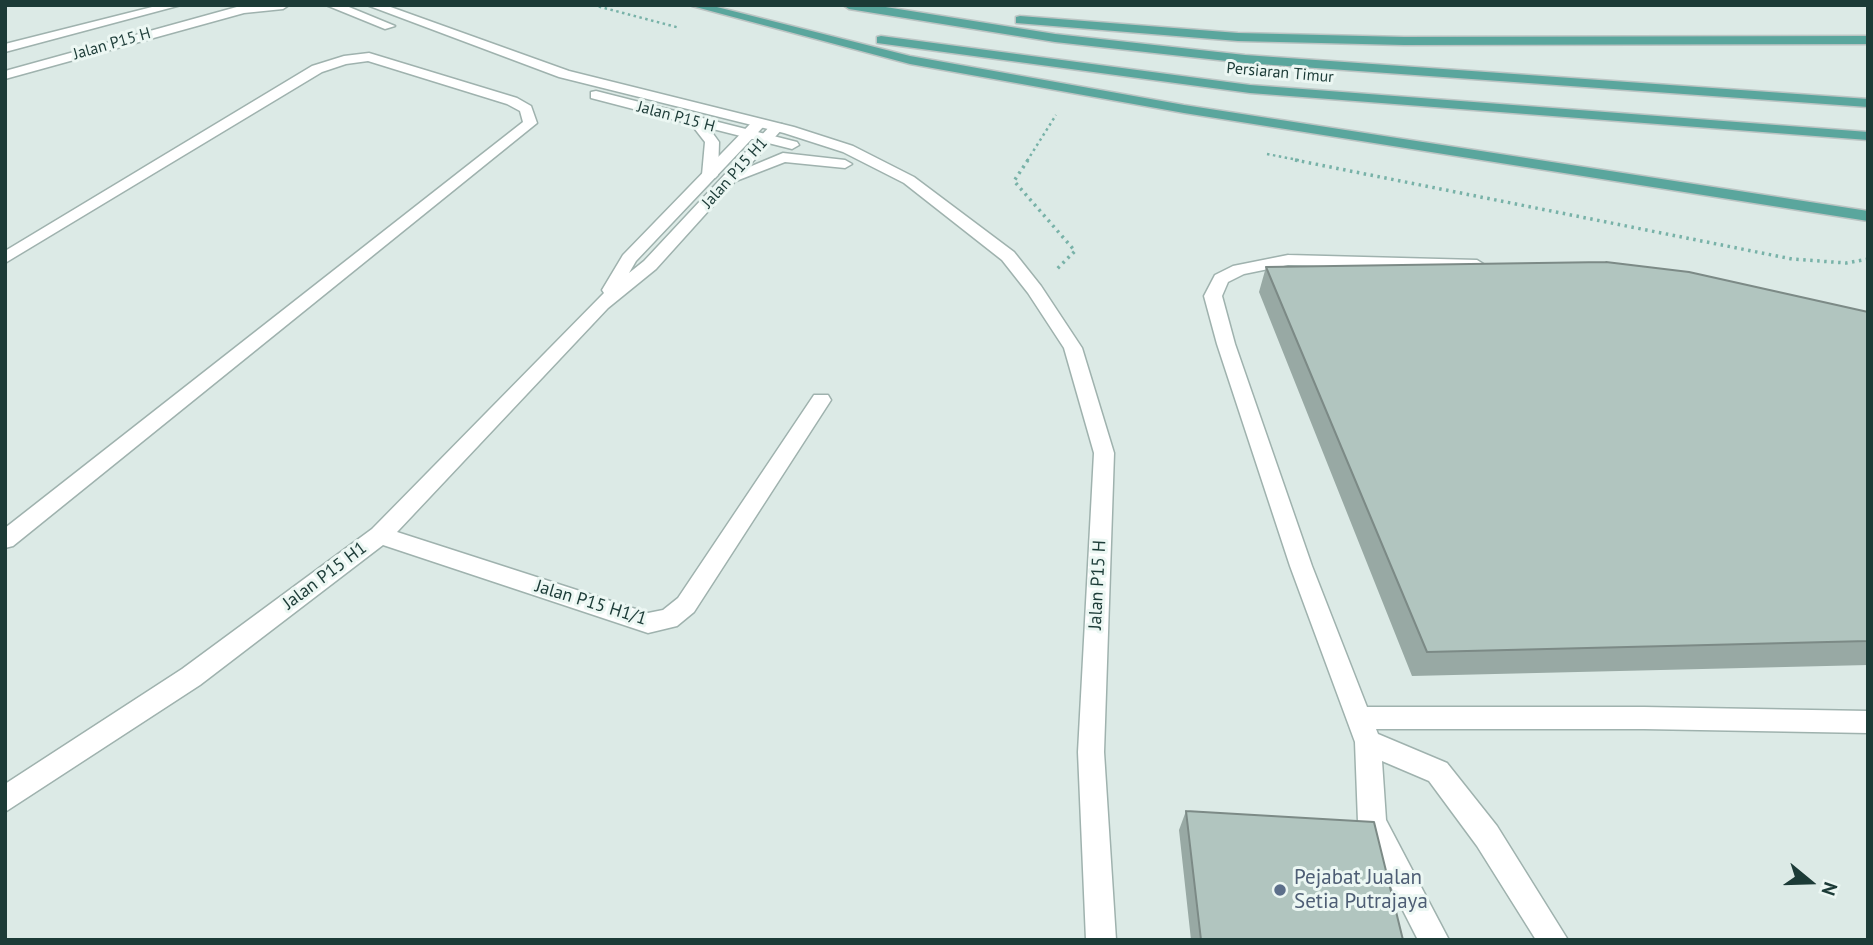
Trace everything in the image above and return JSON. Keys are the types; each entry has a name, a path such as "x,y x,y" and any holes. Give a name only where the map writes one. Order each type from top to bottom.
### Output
{"main road":[{"name":"Persiaran Timur","path":"849,5 1055,38 1245,59 1868,103"},
{"path":"870,5 1102,28 1238,37 1404,41 1868,40"},
{"name":"Persiaran Timur","path":"696,6 884,41 1250,89 1868,136"},
{"path":"696,6 910,60 1184,109 1868,216"},
{"path":"1050,9 1404,41"}],"street":[{"path":"5,48 174,5"},
{"path":"229,10 245,5"},
{"path":"229,10 258,5"},
{"path":"229,10 283,5"},
{"name":"Jalan P15 H","path":"332,5 547,82 747,135 771,133 848,149 909,180 1007,256 1035,290 1073,348 1104,453 1091,752 1101,940"},
{"name":"Jalan P15 H","path":"373,5 564,74 759,122 771,133 830,156 886,183 1007,256"},
{"name":"Jalan P15 H","path":"5,75 229,10"},
{"path":"5,258 317,69 344,60 369,57 512,101 526,109 530,123 5,540"},
{"path":"698,122 712,142 710,175"},
{"name":"Jalan P15 H1","path":"602,304 629,260 759,122"},
{"name":"Jalan P15 H1","path":"5,799 191,677 380,535 602,304 650,265 771,133"},
{"path":"731,178 783,157 845,164"},
{"path":"1434,940 1372,822 1364,730 1297,553 1226,344 1213,296 1220,279 1239,270 1288,260 1495,267"},
{"name":"Jalan P15 H1/1","path":"380,535 648,623 668,619 686,605 821,400"},
{"path":"1364,730 1644,718 1868,723"},
{"path":"1364,730 1438,772 1487,836 1553,940"}],"path":[{"path":"1035,290 1075,251 1014,181 1058,111"}],"building":[{"path":"1606,262 1689,272 1868,312 1868,641 1427,652 1266,267"},
{"name":"Pejabat Jualan Setia Putrajaya","path":"1186,811 1374,822 1403,940 1201,940"}],"place":[{"name":"Pejabat Jualan Setia Putrajaya","path":"1280,890"}]}
